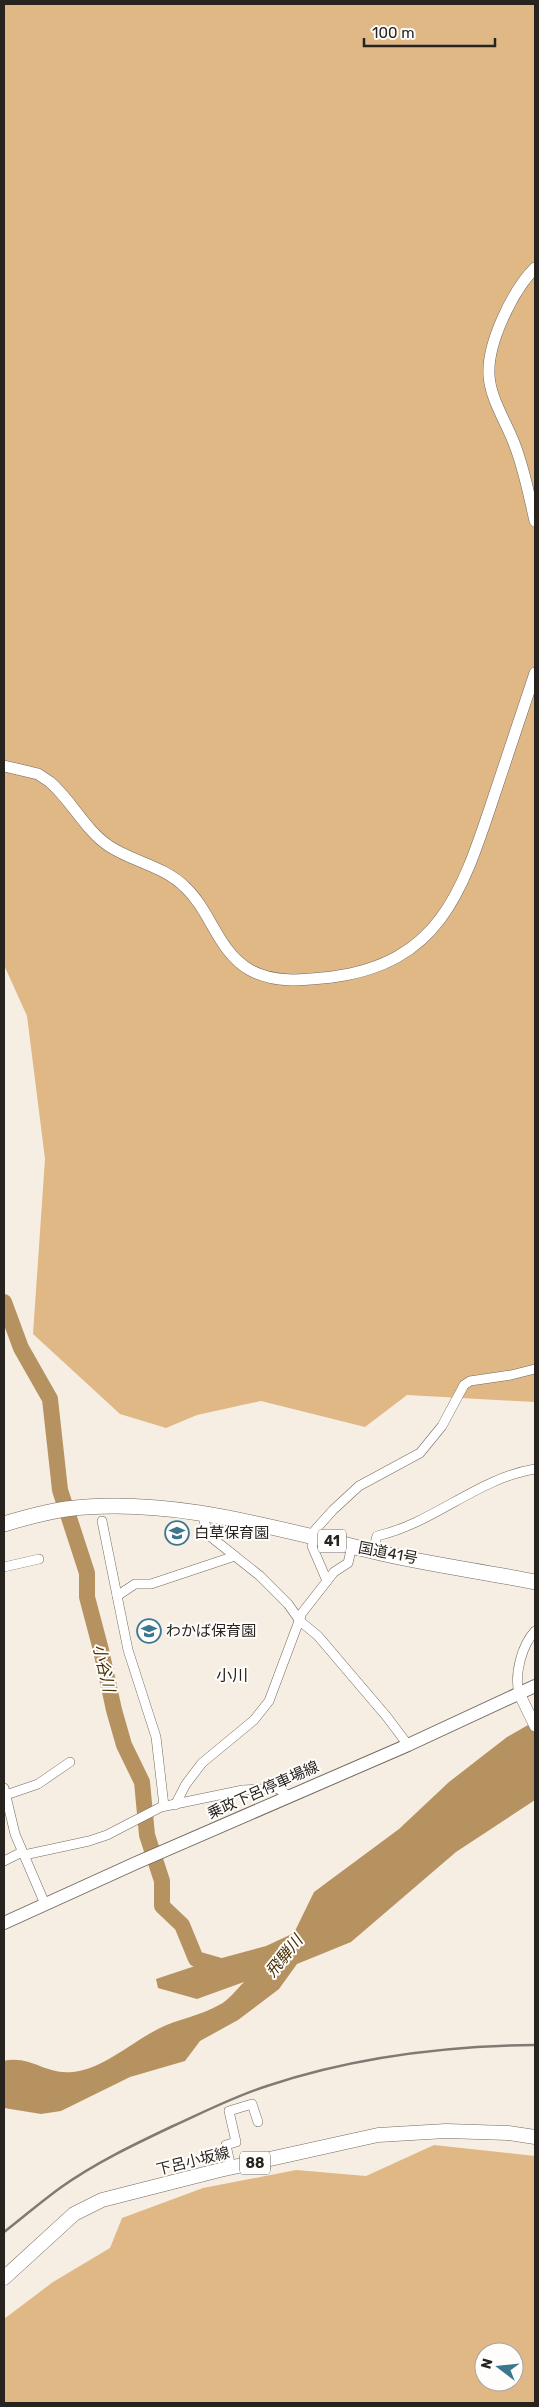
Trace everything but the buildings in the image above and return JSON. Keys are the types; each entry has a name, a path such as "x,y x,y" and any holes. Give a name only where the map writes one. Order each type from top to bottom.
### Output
{"highway":[{"name":"国道41号","path":"4,1524 36,1514 66,1509 166,1508 352,1546 373,1552 535,1582"}],"main road":[{"name":"乗政下呂停車場線","path":"4,1924 136,1863 408,1745 535,1686"},
{"name":"下呂小坂線","path":"4,2278 74,2214 102,2200 231,2168 378,2135 446,2131 508,2133 535,2137"}],"street":[{"path":"535,268 523,283 502,321 491,352 489,376 522,464 535,521"},
{"path":"4,766 38,774 50,782 109,846 161,869 176,878 197,899 228,950 250,970 282,980 298,981 346,975 382,964 409,950 422,939 450,908 470,867 535,673"},
{"path":"315,1530 359,1486 420,1453 442,1426 458,1394 470,1381 511,1375 535,1369"},
{"path":"373,1552 377,1536 394,1532 437,1513 492,1482 535,1469"},
{"path":"205,1515 204,1522 211,1537 265,1581 288,1604 300,1620 318,1636 357,1679 401,1733 408,1745"},
{"path":"102,1521 128,1650 156,1737 162,1806"},
{"path":"312,1546 327,1582"},
{"path":"176,1805 186,1784 202,1763 254,1720 269,1701 302,1613 334,1572 348,1563 352,1546"},
{"path":"117,1596 134,1584 151,1584 235,1556"},
{"path":"4,1567 39,1559"},
{"path":"535,1631 527,1640 517,1680 519,1693 535,1726"},
{"path":"45,1904 15,1834 5,1792 38,1784 70,1762"},
{"path":"4,1861 23,1854 89,1841 126,1826 162,1806 176,1805 243,1790 277,1788 289,1796"},
{"path":"231,2168 226,2146 236,2142 228,2112 252,2104 258,2122"}],"shaded area":[{"path":"4,4 535,4 535,1402 407,1395 365,1427 261,1401 197,1415 166,1428 120,1414 33,1334 45,1159 27,1016 4,965"},
{"path":"434,2145 535,2156 535,2403 4,2403 4,2319 53,2282 110,2248 122,2218 203,2188 296,2170 366,2176"}],"water":[{"name":"飛騨川","path":"535,1721 535,1800 456,1852 351,1942 297,1964 279,1989 238,2020 200,2041 185,2061 130,2077 61,2111 41,2114 4,2108 4,2061 23,2061 54,2071 73,2072 84,2070 106,2061 158,2029 212,2009 229,1998 244,1982 197,1999 158,1988 156,1979 207,1962 266,1946 294,1933 314,1892 399,1829 449,1782 507,1737"}],"waterway":[{"name":"小谷川","path":"4,1302 21,1348 50,1399 60,1490 87,1573 87,1597 114,1710 124,1745 142,1782 147,1835 162,1881 162,1906 182,1925 196,1959 227,1968"}],"railway":[{"path":"4,2232 60,2188 101,2162 220,2104 255,2090 333,2067 399,2055 467,2048 535,2045"}],"place":[{"name":"白草保育園","path":"177,1533"},
{"name":"わかば保育園","path":"149,1631"}],"district":[{"name":"小川","path":"232,1675"}]}
